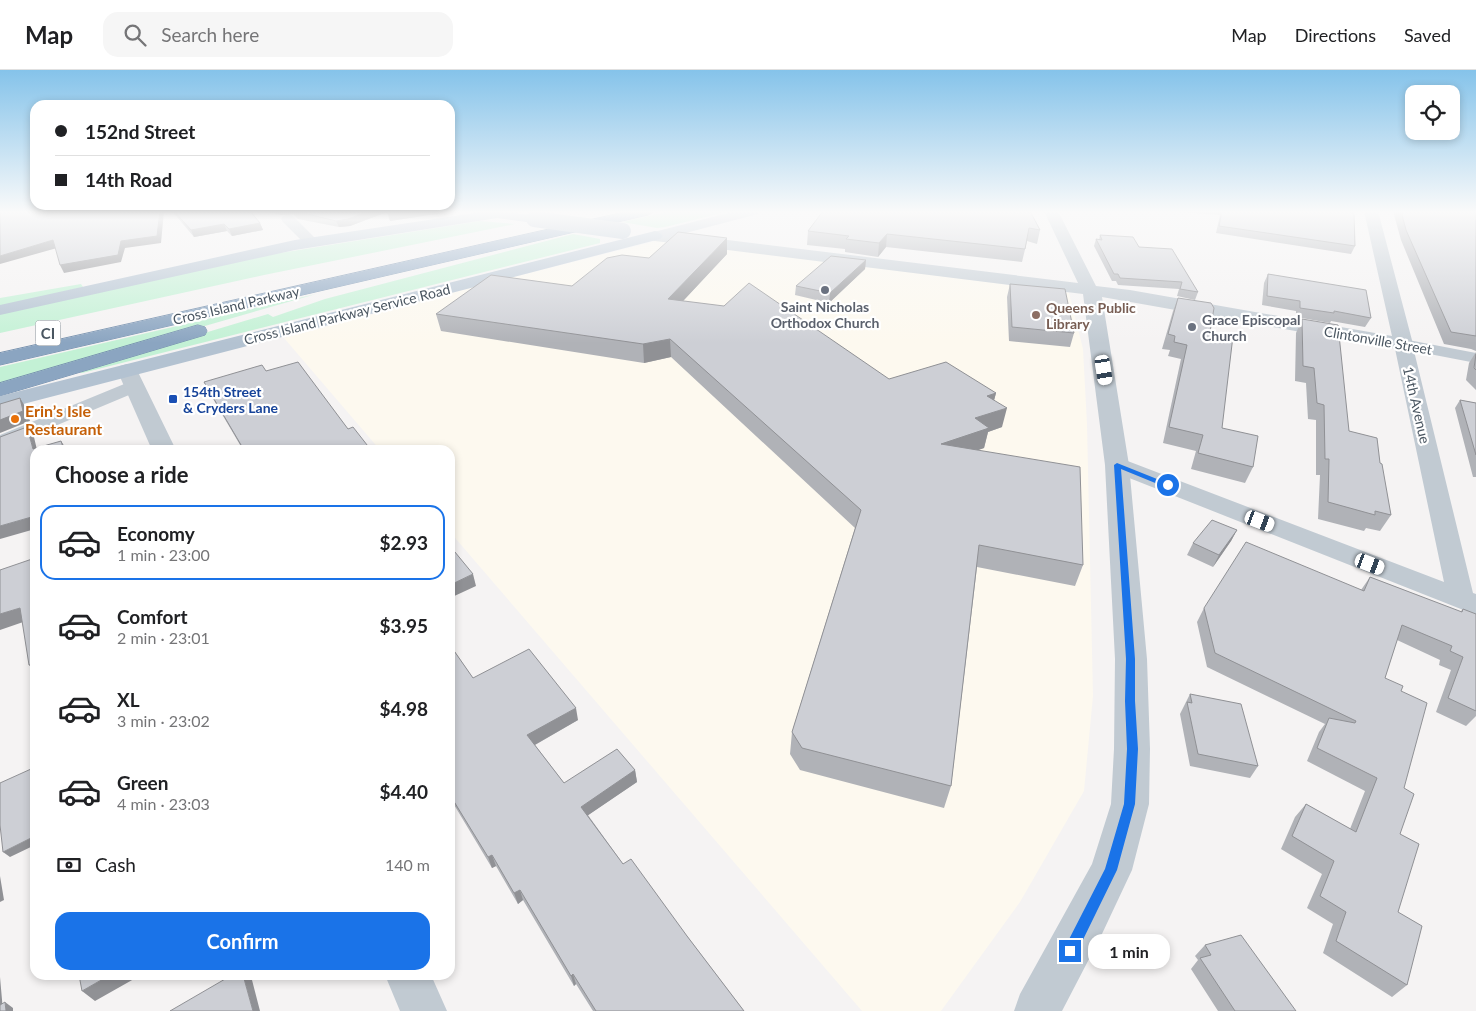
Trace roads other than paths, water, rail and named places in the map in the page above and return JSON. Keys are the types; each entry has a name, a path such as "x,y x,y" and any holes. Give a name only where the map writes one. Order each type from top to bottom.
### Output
{"highway":[{"name":"Cross Island Parkway","path":"0,342 400,255"},
{"name":"Cross Island Parkway","path":"0,359 482,255"},
{"path":"0,390 280,307 496,255"}],"main road":[{"path":"28,288 232,255"},
{"path":"0,310 175,269 246,255"},
{"name":"Cross Island Parkway Service Road","path":"0,403 131,378 585,255"}],"street":[{"name":"Clintonville Street","path":"807,255 1130,295 1476,358"},
{"path":"1037,1011 1086,921 1111,870 1130,804 1132,749 1130,659 1117,465 1093,297 1072,255"},
{"name":"14th Avenue","path":"1382,255 1469,602"},
{"path":"0,443 131,378 162,445"},
{"path":"1117,465 1469,602"},
{"path":"410,980 424,1011"}],"place":[{"name":"Saint Nicholas Orthodox Church","path":"825,290"},
{"name":"Queens Public Library","path":"1036,315"},
{"name":"Grace Episcopal Church","path":"1192,327"},
{"name":"154th Street & Cryders Lane","path":"173,399"},
{"name":"Erin’s Isle Restaurant","path":"15,419"}]}
